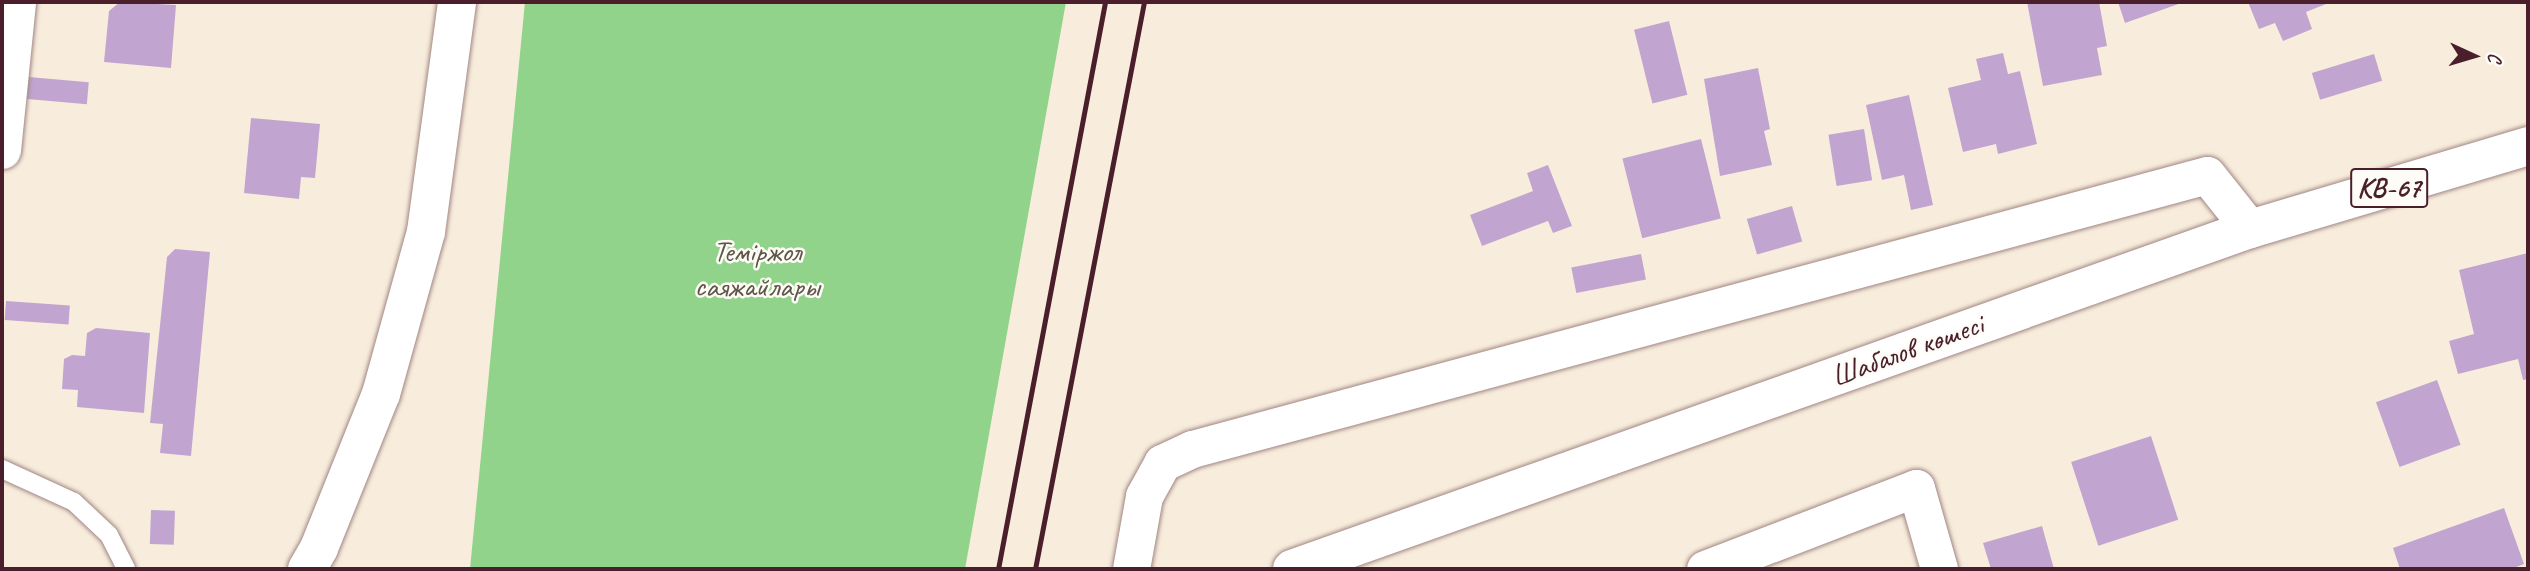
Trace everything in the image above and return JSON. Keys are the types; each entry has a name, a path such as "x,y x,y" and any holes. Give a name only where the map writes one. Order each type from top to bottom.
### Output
{"main road":[{"path":"307,569 319,548 381,394 426,232 457,2"},
{"name":"Шабалов көшесі","path":"1292,569 2250,229 2528,146"}],"street":[{"path":"2,147 16,2"},
{"path":"1131,569 1144,496 1162,463 1192,449 2207,175 2250,229"},
{"path":"1705,569 1916,488 1939,569"}],"lane":[{"path":"2,470 74,502 109,536 126,569"}],"green space":[{"name":"Теміржол саяжайлары","path":"525,2 1066,2 965,569 470,569"}],"building":[{"path":"120,2 176,5 171,68 104,62 109,11"},
{"path":"2027,2 2099,2 2107,46 2097,48 2102,75 2043,86"},
{"path":"2118,2 2184,2 2125,23"},
{"path":"2248,2 2331,2 2306,12 2312,29 2283,41 2275,23 2259,29"},
{"path":"1669,21 1687,95 1652,103 1634,30"},
{"path":"2003,53 2008,74 2020,71 2037,144 1998,154 1996,144 1963,152 1948,88 1981,80 1976,59"},
{"path":"2374,54 2382,81 2320,100 2312,73"},
{"path":"1758,68 1770,129 1764,131 1772,165 1720,176 1704,79"},
{"path":"29,77 89,82 87,104 27,99"},
{"path":"1909,95 1933,205 1911,210 1904,175 1882,180 1866,105"},
{"path":"251,118 320,124 315,178 301,177 299,199 244,193"},
{"path":"1864,129 1872,180 1837,186 1828,135"},
{"path":"1701,139 1721,219 1642,238 1622,159"},
{"path":"1548,165 1572,226 1553,233 1548,221 1482,246 1470,215 1533,191 1527,173"},
{"path":"1792,206 1802,242 1757,255 1747,219"},
{"path":"175,249 210,252 191,456 160,453 163,424 150,423 167,257"},
{"path":"2528,253 2528,379 2523,380 2518,359 2458,374 2449,341 2474,334 2459,270"},
{"path":"1641,254 1646,280 1576,293 1571,268"},
{"path":"6,301 70,305 69,324 5,320"},
{"path":"96,328 150,333 144,413 77,407 78,390 62,389 64,359 72,355 85,356 87,333"},
{"path":"2437,380 2461,445 2400,467 2376,402"},
{"path":"2151,436 2178,520 2098,546 2071,462"},
{"path":"2504,508 2524,564 2511,569 2400,569 2393,548"},
{"path":"151,510 175,511 174,545 150,544"},
{"path":"2042,526 2054,569 1991,569 1983,543"}],"railway":[{"path":"998,569 1105,2"},
{"path":"1035,569 1144,2"}]}
